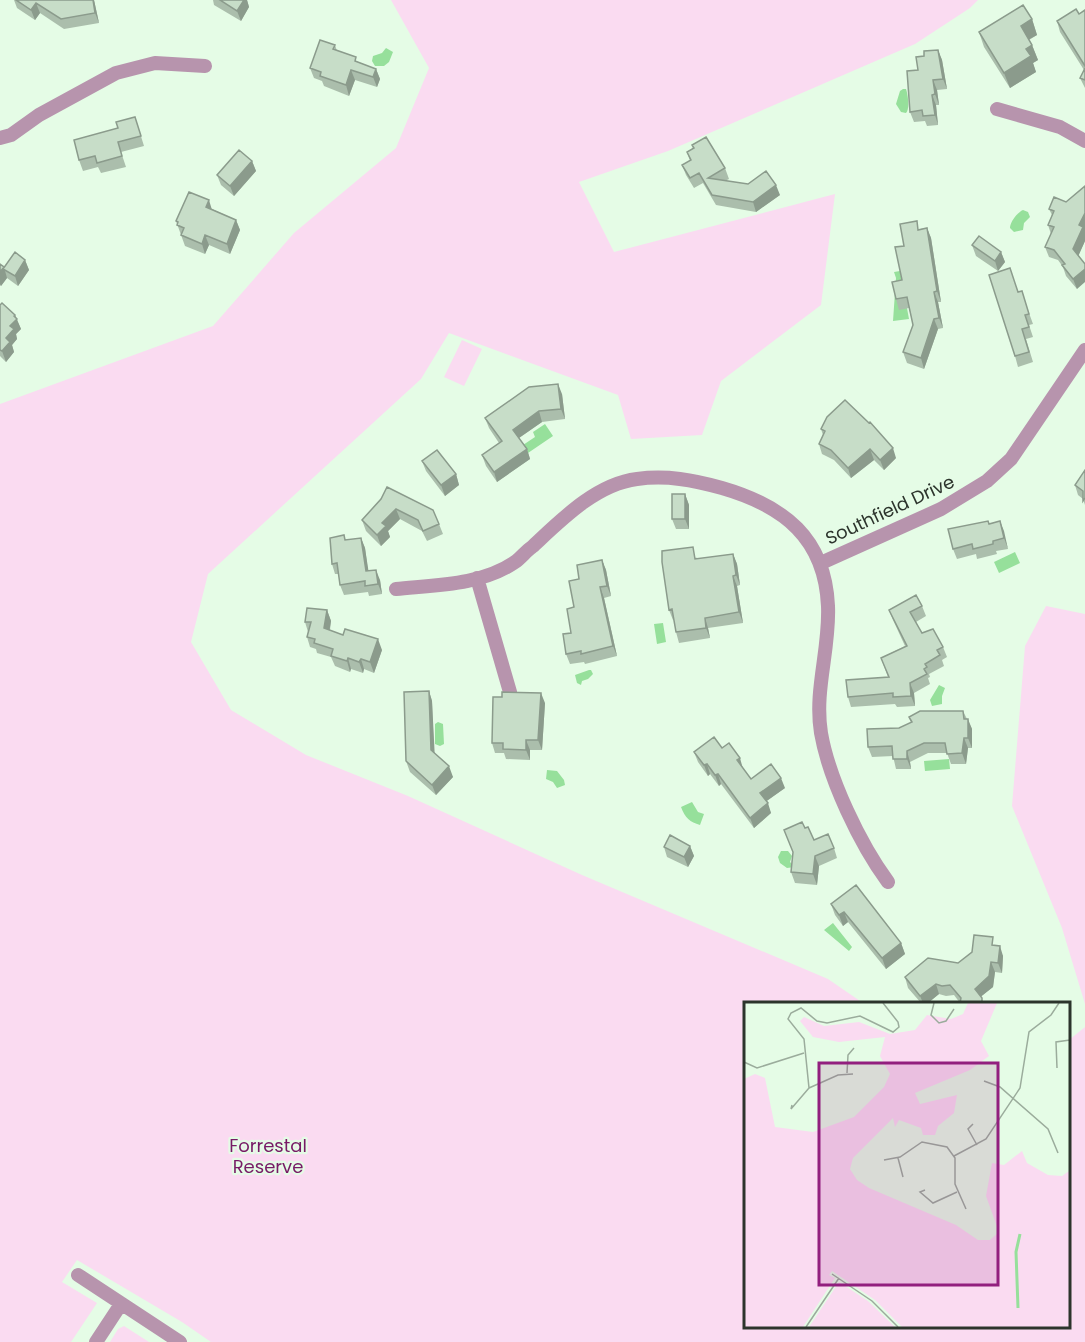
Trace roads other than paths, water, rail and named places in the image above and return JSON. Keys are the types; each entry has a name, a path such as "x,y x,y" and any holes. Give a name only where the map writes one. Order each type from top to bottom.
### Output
{"street":[{"path":"0,138 12,135 39,116 116,73 155,63 205,66"},
{"path":"997,109 1060,128 1085,141"},
{"name":"Southfield Drive","path":"820,563 942,508 987,481 1011,459 1085,350"},
{"path":"396,589 437,585 477,578 494,572 515,562 598,493 626,480 660,476 686,479 712,485 765,504 792,521 809,541 820,563 826,584 828,607 821,676 822,735 836,782 855,825 874,863 888,882"},
{"path":"477,578 510,692"},
{"path":"78,1275 180,1342"},
{"path":"96,1342 121,1304"}],"park label":[{"name":"Forrestal Reserve","path":"268,1156"}]}
